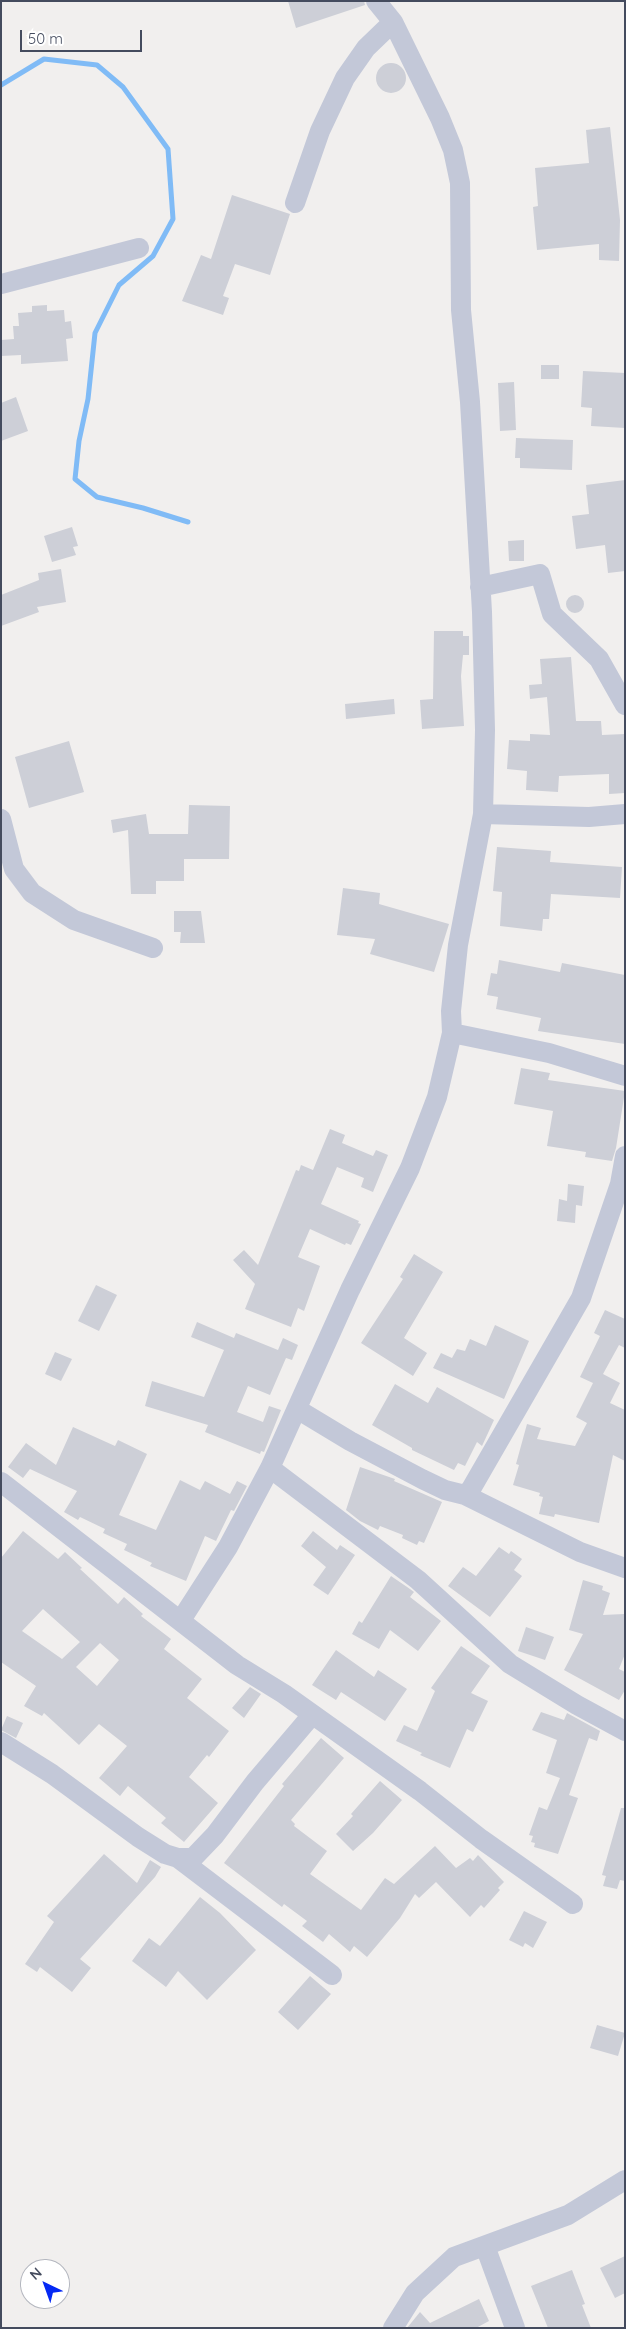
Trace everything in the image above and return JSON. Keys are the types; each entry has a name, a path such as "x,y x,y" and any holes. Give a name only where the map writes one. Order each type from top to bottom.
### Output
{"street":[{"path":"181,1620 228,1547 270,1468 350,1290 410,1168 438,1097 452,1033 451,1011 458,945 483,814 485,730 480,587 470,402 461,310 460,183 452,150 440,118 393,22 376,1"},
{"path":"295,204 320,131 345,78 366,48 393,22"},
{"path":"1,284 139,248"},
{"path":"480,587 540,574 552,614 599,660 625,705"},
{"path":"483,814 588,818 625,814"},
{"path":"1,819 14,868 32,893 74,920 153,948"},
{"path":"452,1033 549,1053 625,1076"},
{"path":"465,1495 471,1489 581,1298 620,1184 625,1156"},
{"path":"296,1408 350,1441 422,1480 445,1490 465,1495 580,1552 625,1568"},
{"path":"270,1468 418,1580 510,1664 577,1705 625,1731"},
{"path":"1,1482 237,1665 284,1694 573,1904"},
{"path":"1,1742 52,1774 138,1837 165,1854 178,1858 193,1858 215,1835 255,1782 298,1734 312,1715"},
{"path":"178,1858 332,1975"},
{"path":"393,2328 415,2293 454,2257 568,2215 625,2180"},
{"path":"485,2246 515,2328"}],"building":[{"path":"288,1 364,1 365,5 296,28"},
{"path":"391,63 397,64 405,72 405,84 397,92 391,93 385,92 377,84 376,78 377,72 385,64"},
{"path":"610,127 620,220 619,261 599,260 599,244 537,250 533,207 538,206 535,168 589,163 586,130"},
{"path":"232,195 290,214 270,275 235,264 223,296 229,298 223,315 182,301 201,255 211,259"},
{"path":"47,305 47,311 64,310 65,322 71,321 73,338 66,339 68,361 21,364 21,355 1,356 1,340 14,339 13,326 19,326 18,313 32,312 32,306"},
{"path":"541,365 559,365 559,379 541,379"},
{"path":"583,371 625,373 625,428 591,426 592,408 581,407"},
{"path":"514,382 516,430 500,431 498,383"},
{"path":"16,397 28,431 1,441 1,403"},
{"path":"516,438 573,440 572,470 520,468 520,458 515,458"},
{"path":"625,480 625,571 608,573 605,545 576,549 572,516 589,514 586,485"},
{"path":"72,527 78,546 73,547 76,555 52,562 44,536"},
{"path":"524,540 524,561 509,561 508,541"},
{"path":"61,569 66,602 37,607 39,612 1,626 1,595 39,580 38,573"},
{"path":"571,595 579,595 584,600 582,611 571,613 566,608 566,600"},
{"path":"434,631 463,631 463,636 469,636 469,655 463,655 461,676 464,726 422,729 420,700 433,699"},
{"path":"571,657 576,721 601,721 602,735 625,734 625,793 609,794 609,774 559,776 558,792 526,790 527,771 507,769 509,740 530,741 530,734 550,735 547,697 530,699 529,685 542,684 540,659"},
{"path":"394,699 395,714 346,719 345,704"},
{"path":"69,741 84,792 29,808 15,757"},
{"path":"189,805 230,806 229,859 184,859 184,881 156,881 156,894 131,894 128,830 113,833 111,820 146,814 149,834 188,834"},
{"path":"497,847 551,851 550,862 622,867 620,898 551,894 549,919 543,919 542,931 500,926 502,892 493,891"},
{"path":"343,888 380,893 379,904 449,924 434,972 370,954 375,939 337,935"},
{"path":"174,911 201,911 205,943 180,943 181,932 174,932"},
{"path":"499,960 560,972 562,963 625,975 625,1044 538,1031 541,1018 496,1009 498,997 487,995 491,973 497,974"},
{"path":"521,1068 550,1073 548,1080 625,1091 616,1148 612,1161 585,1157 586,1152 547,1146 553,1111 514,1104"},
{"path":"330,1129 345,1135 342,1143 373,1156 376,1150 388,1155 373,1192 361,1187 364,1178 337,1167 321,1204 359,1221 358,1223 361,1224 351,1245 346,1243 345,1245 310,1229 298,1257 320,1266 304,1311 298,1308 291,1327 245,1309 255,1284 233,1260 244,1250 258,1265 296,1170 299,1171 301,1165 313,1170"},
{"path":"568,1184 584,1186 582,1206 576,1205 575,1223 557,1221 559,1199 567,1201"},
{"path":"414,1254 443,1272 404,1338 427,1353 413,1376 361,1343 403,1279 400,1277"},
{"path":"96,1285 117,1295 99,1331 78,1321"},
{"path":"605,1310 625,1319 625,1348 619,1345 603,1374 620,1383 610,1403 625,1410 625,1461 613,1455 599,1523 555,1514 554,1517 539,1514 543,1497 539,1496 540,1493 513,1485 519,1465 516,1464 527,1424 541,1428 537,1439 575,1446 587,1423 576,1417 593,1383 580,1377 600,1336 594,1333"},
{"path":"197,1322 234,1338 236,1333 278,1350 283,1338 298,1345 292,1360 286,1358 270,1395 248,1386 237,1412 263,1422 269,1406 281,1410 264,1452 261,1451 260,1454 205,1432 208,1425 145,1406 152,1381 204,1397 224,1350 191,1337"},
{"path":"495,1325 529,1341 504,1399 433,1368 441,1353 452,1358 457,1349 465,1351 470,1339 486,1346"},
{"path":"55,1352 72,1359 61,1381 45,1374"},
{"path":"395,1384 428,1403 437,1387 494,1420 482,1446 477,1442 465,1466 458,1463 454,1470 412,1450 412,1448 372,1425"},
{"path":"73,1427 115,1446 118,1440 147,1454 119,1515 156,1530 180,1480 200,1490 205,1481 230,1494 237,1481 247,1486 234,1511 231,1510 216,1541 205,1536 186,1581 150,1566 152,1563 124,1550 127,1544 103,1533 105,1529 80,1517 78,1520 64,1512 77,1491 30,1469 23,1478 8,1467 26,1443 56,1465"},
{"path":"360,1467 395,1479 394,1481 442,1502 424,1543 419,1541 417,1545 402,1538 403,1535 380,1526 378,1530 360,1521 346,1510"},
{"path":"23,1531 58,1559 65,1552 82,1568 80,1569 118,1604 124,1597 143,1614 141,1616 171,1639 164,1649 202,1679 187,1698 229,1731 209,1757 207,1755 189,1777 218,1803 184,1842 161,1823 166,1818 128,1786 120,1796 99,1778 127,1746 99,1724 79,1745 44,1713 42,1716 24,1706 36,1686 1,1662 1,1558","holes":["43,1609 80,1642 62,1659 22,1631","100,1643 119,1660 97,1686 76,1667"]},
{"path":"313,1531 337,1550 340,1545 355,1555 328,1595 313,1585 326,1567 301,1546"},
{"path":"499,1547 509,1554 511,1551 522,1559 514,1570 522,1576 490,1617 448,1586 463,1567 476,1576"},
{"path":"391,1576 414,1592 410,1597 441,1621 418,1651 390,1630 379,1649 352,1634 359,1621 362,1623"},
{"path":"583,1580 603,1586 602,1590 610,1593 603,1615 624,1614 625,1654 619,1669 625,1672 625,1690 619,1700 564,1670 583,1634 569,1630"},
{"path":"526,1627 554,1637 545,1660 518,1651"},
{"path":"461,1646 490,1666 471,1693 488,1701 473,1732 467,1729 450,1768 420,1755 422,1753 396,1741 404,1725 417,1731 435,1691 431,1688"},
{"path":"336,1650 374,1677 378,1670 407,1689 385,1721 341,1692 336,1700 312,1685"},
{"path":"250,1687 261,1694 244,1718 232,1708"},
{"path":"541,1712 564,1720 567,1713 600,1731 597,1741 589,1738 569,1795 578,1798 558,1854 534,1847 535,1843 531,1842 533,1836 529,1835 539,1807 547,1810 560,1778 546,1773 557,1740 532,1730"},
{"path":"7,1716 23,1723 16,1738 1,1730"},
{"path":"321,1738 344,1758 291,1820 295,1824 294,1826 327,1851 310,1874 361,1910 385,1878 394,1884 435,1846 456,1868 470,1858 473,1861 478,1855 504,1882 498,1888 500,1890 484,1908 481,1905 470,1917 436,1882 419,1898 415,1894 400,1918 367,1957 354,1946 350,1952 329,1934 323,1942 302,1926 307,1921 284,1904 282,1907 224,1863 284,1786 282,1784"},
{"path":"380,1781 402,1800 373,1833 353,1851 336,1834 353,1816 351,1814"},
{"path":"621,1808 625,1808 625,1881 620,1880 617,1889 603,1886 606,1876 602,1875"},
{"path":"104,1854 137,1883 150,1860 161,1867 155,1877 80,1959 91,1968 72,1992 40,1967 37,1972 25,1964 54,1922 47,1916"},
{"path":"200,1897 220,1913 256,1950 207,2000 178,1971 166,1987 132,1961 149,1938 160,1946"},
{"path":"524,1911 547,1922 533,1948 525,1943 523,1947 509,1940"},
{"path":"310,1976 331,1994 298,2030 278,2012"},
{"path":"597,2025 625,2033 618,2056 590,2048"},
{"path":"625,2256 625,2293 615,2298 600,2268"},
{"path":"572,2270 585,2304 582,2305 591,2328 548,2328 531,2286"},
{"path":"479,2299 489,2321 476,2328 407,2328 420,2312 430,2323"}],"waterway":[{"path":"1,85 44,59 97,65 123,87 168,149 173,219 153,256 119,285 95,333 88,399 79,441 75,479 97,497 143,508 188,522"}]}
